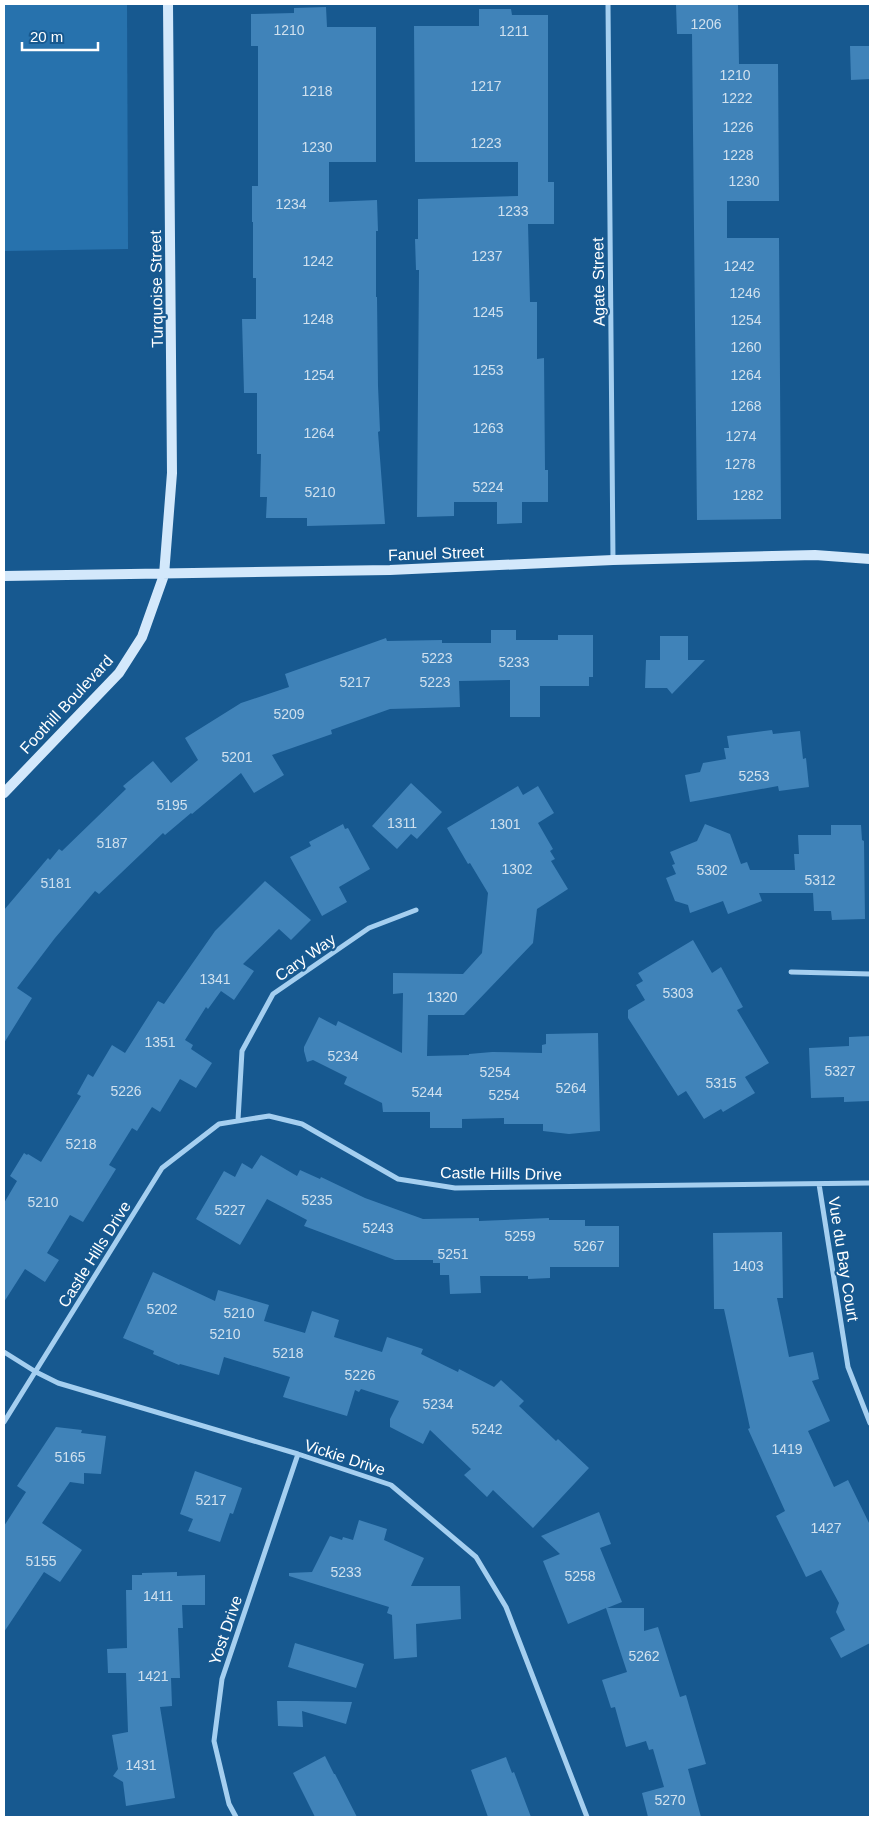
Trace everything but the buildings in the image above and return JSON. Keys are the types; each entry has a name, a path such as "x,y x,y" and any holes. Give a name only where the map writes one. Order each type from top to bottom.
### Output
{"street":[{"name":"Turquoise Street","path":"164,574 172,473 168,4"},
{"name":"Agate Street","path":"608,4 613,560"},
{"name":"Fanuel Street","path":"4,576 390,570 613,560 815,555 870,559"},
{"name":"Foothill Boulevard","path":"4,792 119,673 142,637 164,574"},
{"name":"Cary Way","path":"238,1120 242,1051 273,994 369,928 416,910"},
{"path":"791,972 870,974"},
{"name":"Castle Hills Drive","path":"4,1422 162,1168 219,1124 269,1116 302,1124 398,1179 455,1188 870,1183"},
{"name":"Vue du Bay Court","path":"819,1184 848,1367 870,1423"},
{"name":"Vickie Drive","path":"4,1352 58,1383 298,1454 391,1485 476,1557 511,1616 587,1817"},
{"name":"Yost Drive","path":"236,1817 229,1804 214,1741 222,1678 298,1454"}],"shaded area":[{"path":"4,4 127,4 128,249 4,251"}]}
